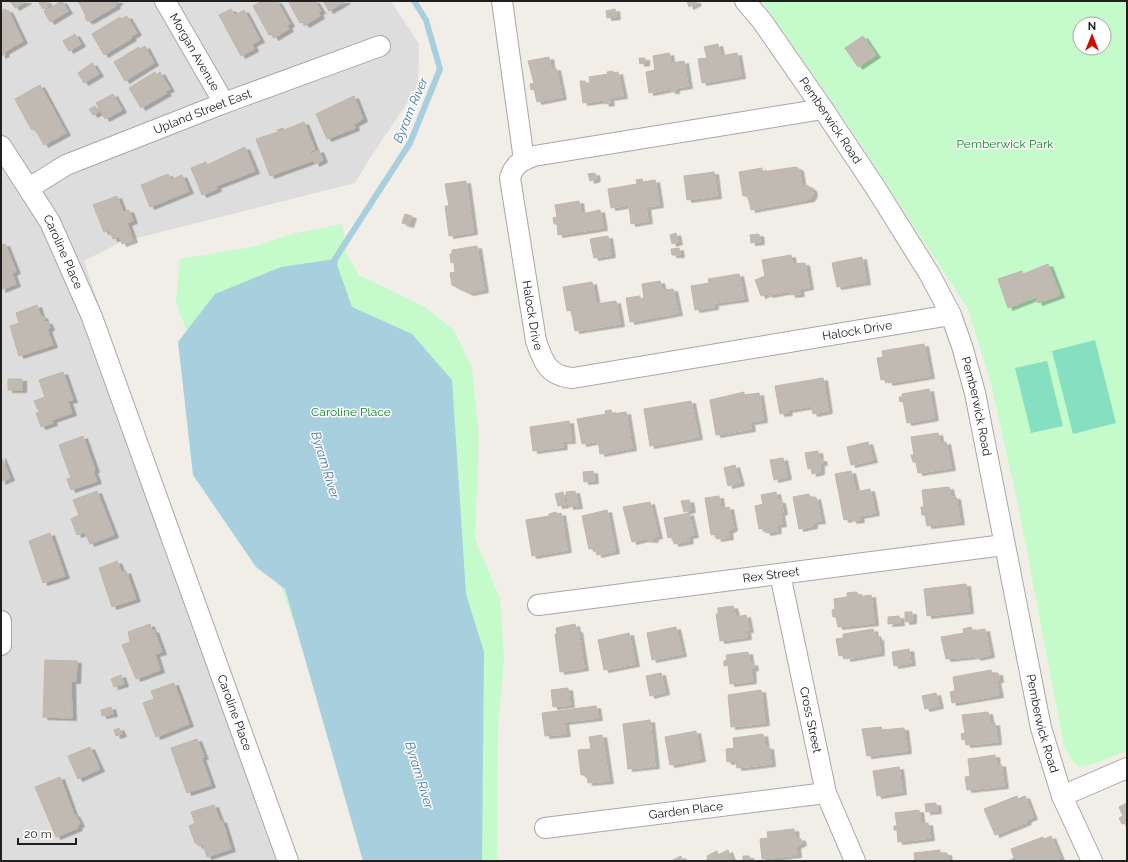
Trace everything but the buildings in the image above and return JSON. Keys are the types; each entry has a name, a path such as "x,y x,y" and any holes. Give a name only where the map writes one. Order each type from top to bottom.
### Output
{"street":[{"name":"Morgan Avenue","path":"165,1 224,103"},
{"path":"502,1 524,160 534,156 823,109"},
{"name":"Pemberwick Road","path":"745,1 762,20 880,194 930,275 951,315 962,346 975,393 1041,728 1062,796 1092,861"},
{"name":"Upland Street East","path":"28,188 66,165 224,103 380,46"},
{"name":"Caroline Place","path":"1,146 50,222 92,317 288,861"},
{"name":"Halock Drive","path":"524,160 520,161 512,169 510,178 536,341 542,359 551,371 561,377 573,378 951,315"},
{"name":"Rex Street","path":"538,605 1004,545"},
{"name":"Cross Street","path":"780,574 826,793 855,861"},
{"path":"1,621 1,645"},
{"path":"1062,796 1127,768"},
{"name":"Garden Place","path":"545,828 826,793"}],"shaded area":[{"path":"1,1 391,1 419,44 418,87 355,183 121,242 84,261 289,861 1,861"}],"green space":[{"name":"Pemberwick Park","path":"762,1 1127,1 1127,751 1093,764 1078,767 1071,759 1064,746 1018,505 991,383 968,309 847,123"},
{"name":"Caroline Place","path":"342,224 347,255 359,275 425,307 454,330 472,368 479,437 475,539 500,598 504,660 498,728 497,861 382,861 176,302 180,259 253,247 292,234"},
{"path":"1095,340 1116,423 1073,434 1052,351"},
{"path":"1047,361 1063,426 1031,433 1015,368"}],"water":[{"name":"Caroline Place","path":"335,259 352,307 412,334 452,380 466,594 484,652 482,861 363,861 285,589 256,567 193,475 178,342 215,294 281,267"}],"waterway":[{"name":"Byram River","path":"334,266 335,259 410,143 440,69 426,20 414,1"}]}
